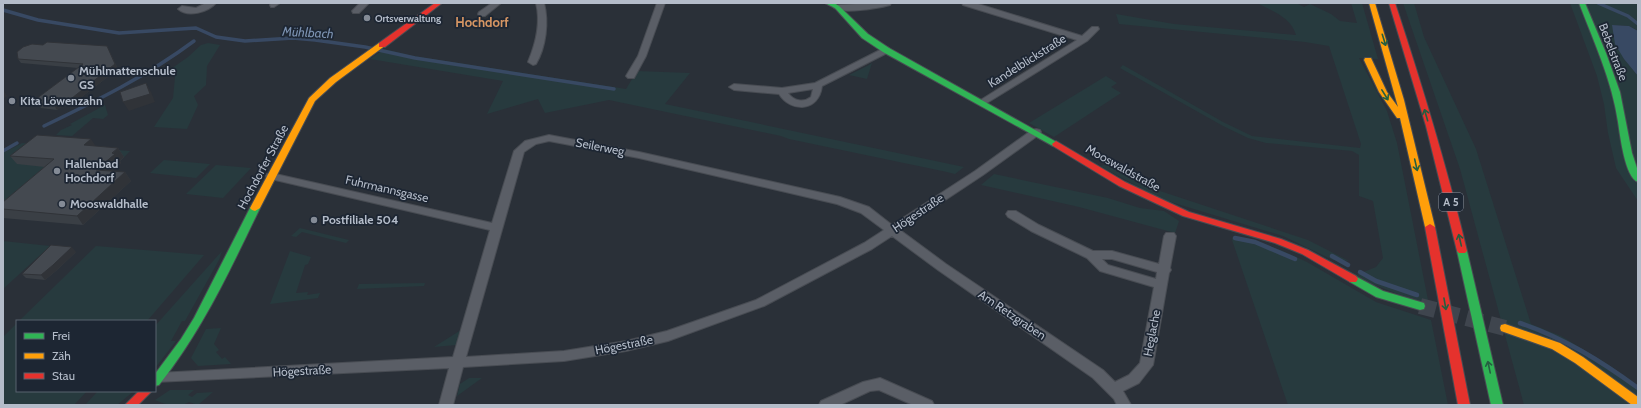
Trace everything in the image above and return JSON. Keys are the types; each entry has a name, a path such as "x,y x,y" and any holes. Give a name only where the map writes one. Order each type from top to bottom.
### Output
{"main road":[{"name":"Hochdorfer Straße","path":"157,380 184,346 196,326 271,176 306,111 318,93 372,51 439,3"},
{"name":"Mooswaldstraße","path":"828,3 836,7 863,34 886,50 1036,132 1122,184 1186,214 1285,244 1305,252 1339,269 1380,294 1420,306"},
{"name":"A 5","path":"1372,3 1391,64 1407,127 1438,265 1464,405"},
{"name":"A 5","path":"1392,3 1413,68 1451,201 1497,405"},
{"name":"Bebelstraße","path":"1582,3 1611,77 1619,105 1628,157 1632,170 1638,180"},
{"path":"1368,60 1383,92 1407,127"},
{"path":"1505,328 1556,346 1579,360 1638,403"},
{"path":"131,405 145,392"}],"street":[{"path":"182,9 197,11 212,3"},
{"path":"356,11 365,3"},
{"path":"482,14 497,3"},
{"path":"533,62 539,49 542,23 540,3"},
{"path":"631,76 642,56 661,3"},
{"name":"Mooswaldstraße","path":"836,7 865,7 887,3"},
{"name":"Kandelblickstraße","path":"966,3 1084,38"},
{"name":"Kandelblickstraße","path":"982,103 1084,38 1095,29"},
{"path":"734,87 782,91 818,85 886,50"},
{"path":"782,91 788,100 805,104 814,100 817,94 818,85"},
{"name":"Högestraße","path":"157,380 564,356 626,346 668,336 764,301 862,249 979,173 1036,132"},
{"name":"Seilerweg","path":"457,363 519,151 525,145 536,140 549,138 638,155 840,201 865,210 892,230"},
{"name":"Fuhrmannsgasse","path":"271,176 496,228"},
{"path":"1012,214 1035,228 1091,255 1104,268 1162,285"},
{"name":"Am Retzgraben","path":"892,230 942,267 1098,374 1114,389 1124,405"},
{"name":"Heglache","path":"1114,389 1134,379 1146,365 1165,270 1170,236"},
{"path":"1091,255 1112,255 1165,270"},
{"path":"446,405 457,363"},
{"path":"826,405 868,386 880,384 927,405"}],"green space":[{"path":"1257,3 1296,3 1304,7 1310,4 1331,14 1340,21 1357,23 1351,3 1362,3 1378,59 1359,58 1387,111 1397,143 1429,305 1362,280 1356,275 1376,267 1383,258 1373,201 1359,196 1359,155 1352,151 1266,143 1248,138 1223,126 1120,68 1123,65 1223,122 1252,136 1360,148 1361,144 1329,46 1305,42 1119,24 1116,14 1174,24 1296,35 1294,29 1285,19"},
{"path":"1403,3 1414,3 1424,37 1476,149 1531,324 1561,336 1609,365 1638,386 1638,405 1524,405 1460,169"},
{"path":"1570,3 1638,3 1638,31 1629,26 1612,25 1624,59 1638,76 1638,201 1616,168 1597,76"},
{"path":"208,43 220,45 207,66 206,85 194,96 198,105 187,129 154,127 173,98 175,77 168,71 188,57 201,45"},
{"path":"384,49 413,56 626,89 637,71 690,73 665,104 964,167 955,174 609,100 545,113 538,99 487,114 503,81 370,59"},
{"path":"872,63 867,79 849,75 869,65"},
{"path":"1106,76 1117,83 1111,87 1121,93 1054,137 1029,123"},
{"path":"105,105 108,115 103,119 93,118 72,136 56,135 61,130 72,125 70,124"},
{"name":"Hallenbad Hochdorf","path":"22,143 130,151 108,174 3,203 3,153"},
{"path":"164,160 210,164 196,178 150,173"},
{"path":"1108,164 1151,188 1308,240 1349,261 1333,260 1283,236 1161,199 1100,166"},
{"path":"216,165 251,168 223,198 186,194"},
{"path":"994,174 1108,198 1140,208 1164,211 1179,221 1175,233 1079,207 981,185"},
{"path":"300,228 349,240 346,243 302,232 296,237 291,236"},
{"path":"1233,237 1254,241 1283,251 1307,262 1376,302 1431,320 1448,405 1288,405 1232,240"},
{"path":"3,241 50,246 3,289"},
{"path":"96,246 204,255 148,320 20,320"},
{"path":"222,251 219,260 185,321 182,321 171,341 176,341 156,367 156,325"},
{"path":"290,251 311,257 308,264 305,265 296,293 308,292 307,295 320,293 318,298 270,304"},
{"path":"425,283 424,286 357,289 359,284"},
{"path":"16,324 16,392 86,392 74,405 3,405 3,337"},
{"path":"221,328 214,344 219,350 216,352 222,359 225,357 231,364 198,366 191,358 206,329"},
{"path":"461,330 456,345 434,347"},
{"path":"469,378 482,378 457,396 460,384"},
{"path":"170,390 194,390 188,395 192,397 197,393 213,392 198,405 189,402 181,405 172,405 155,400"},
{"path":"97,392 133,392 117,405 85,405"}],"water":[{"path":"1612,25 1629,26 1638,31 1638,76 1624,59 1615,44"}],"building":[{"path":"47,42 107,46 115,64 67,102 60,102 54,105 38,104 42,100 36,99 83,64 18,59 17,52 23,47 32,44 43,45"},
{"path":"146,83 150,94 123,102 120,92"},
{"path":"37,135 91,139 84,145 118,148 112,153 115,154 96,170 125,172 77,216 3,209 3,202 54,159 10,156"},
{"path":"51,245 72,247 41,275 22,274"}],"waterway":[{"path":"1598,3 1628,16 1638,24"},
{"name":"Mühlbach","path":"3,10 38,20 119,33 196,28 216,37 245,41 293,38 315,40 365,47 415,58 614,89"},
{"path":"44,126 140,77 194,41"},
{"path":"3,151 17,143"},
{"path":"1235,238 1255,242 1295,259"},
{"path":"1332,256 1348,265"},
{"path":"1360,272 1376,281 1417,295"},
{"path":"1520,323 1552,336 1582,351 1638,388"}],"tunnel":[{"path":"1420,306 1505,328"}],"traffic: fast":[{"path":"828,3 837,7 865,36 886,50 1056,144"},
{"path":"1582,3 1612,79 1619,105 1627,153 1633,171 1638,179"},
{"path":"156,381 185,342 198,320 222,276 255,208"},
{"path":"1462,251 1497,405"},
{"path":"1353,279 1380,294 1420,306"}],"traffic: slow":[{"path":"1372,3 1400,100 1430,227"},
{"path":"255,208 312,100 333,80 382,45"},
{"path":"1368,60 1383,92 1400,116"},
{"path":"1505,328 1556,346 1579,360 1638,403"}],"traffic: jam":[{"path":"382,45 439,3"},
{"path":"1392,3 1430,126 1462,251"},
{"path":"1056,144 1122,184 1186,214 1278,241 1305,252 1353,279"},
{"path":"1430,227 1464,405"},
{"path":"131,405 145,392"}],"place":[{"name":"Ortsverwaltung","path":"367,18"},
{"name":"Mühlmattenschule GS","path":"71,78"},
{"name":"Kita Löwenzahn","path":"12,101"},
{"name":"Hallenbad Hochdorf","path":"57,171"},
{"name":"Mooswaldhalle","path":"62,204"},
{"name":"Postfiliale 504","path":"314,220"}],"district":[{"name":"Hochdorf","path":"482,22"}]}
